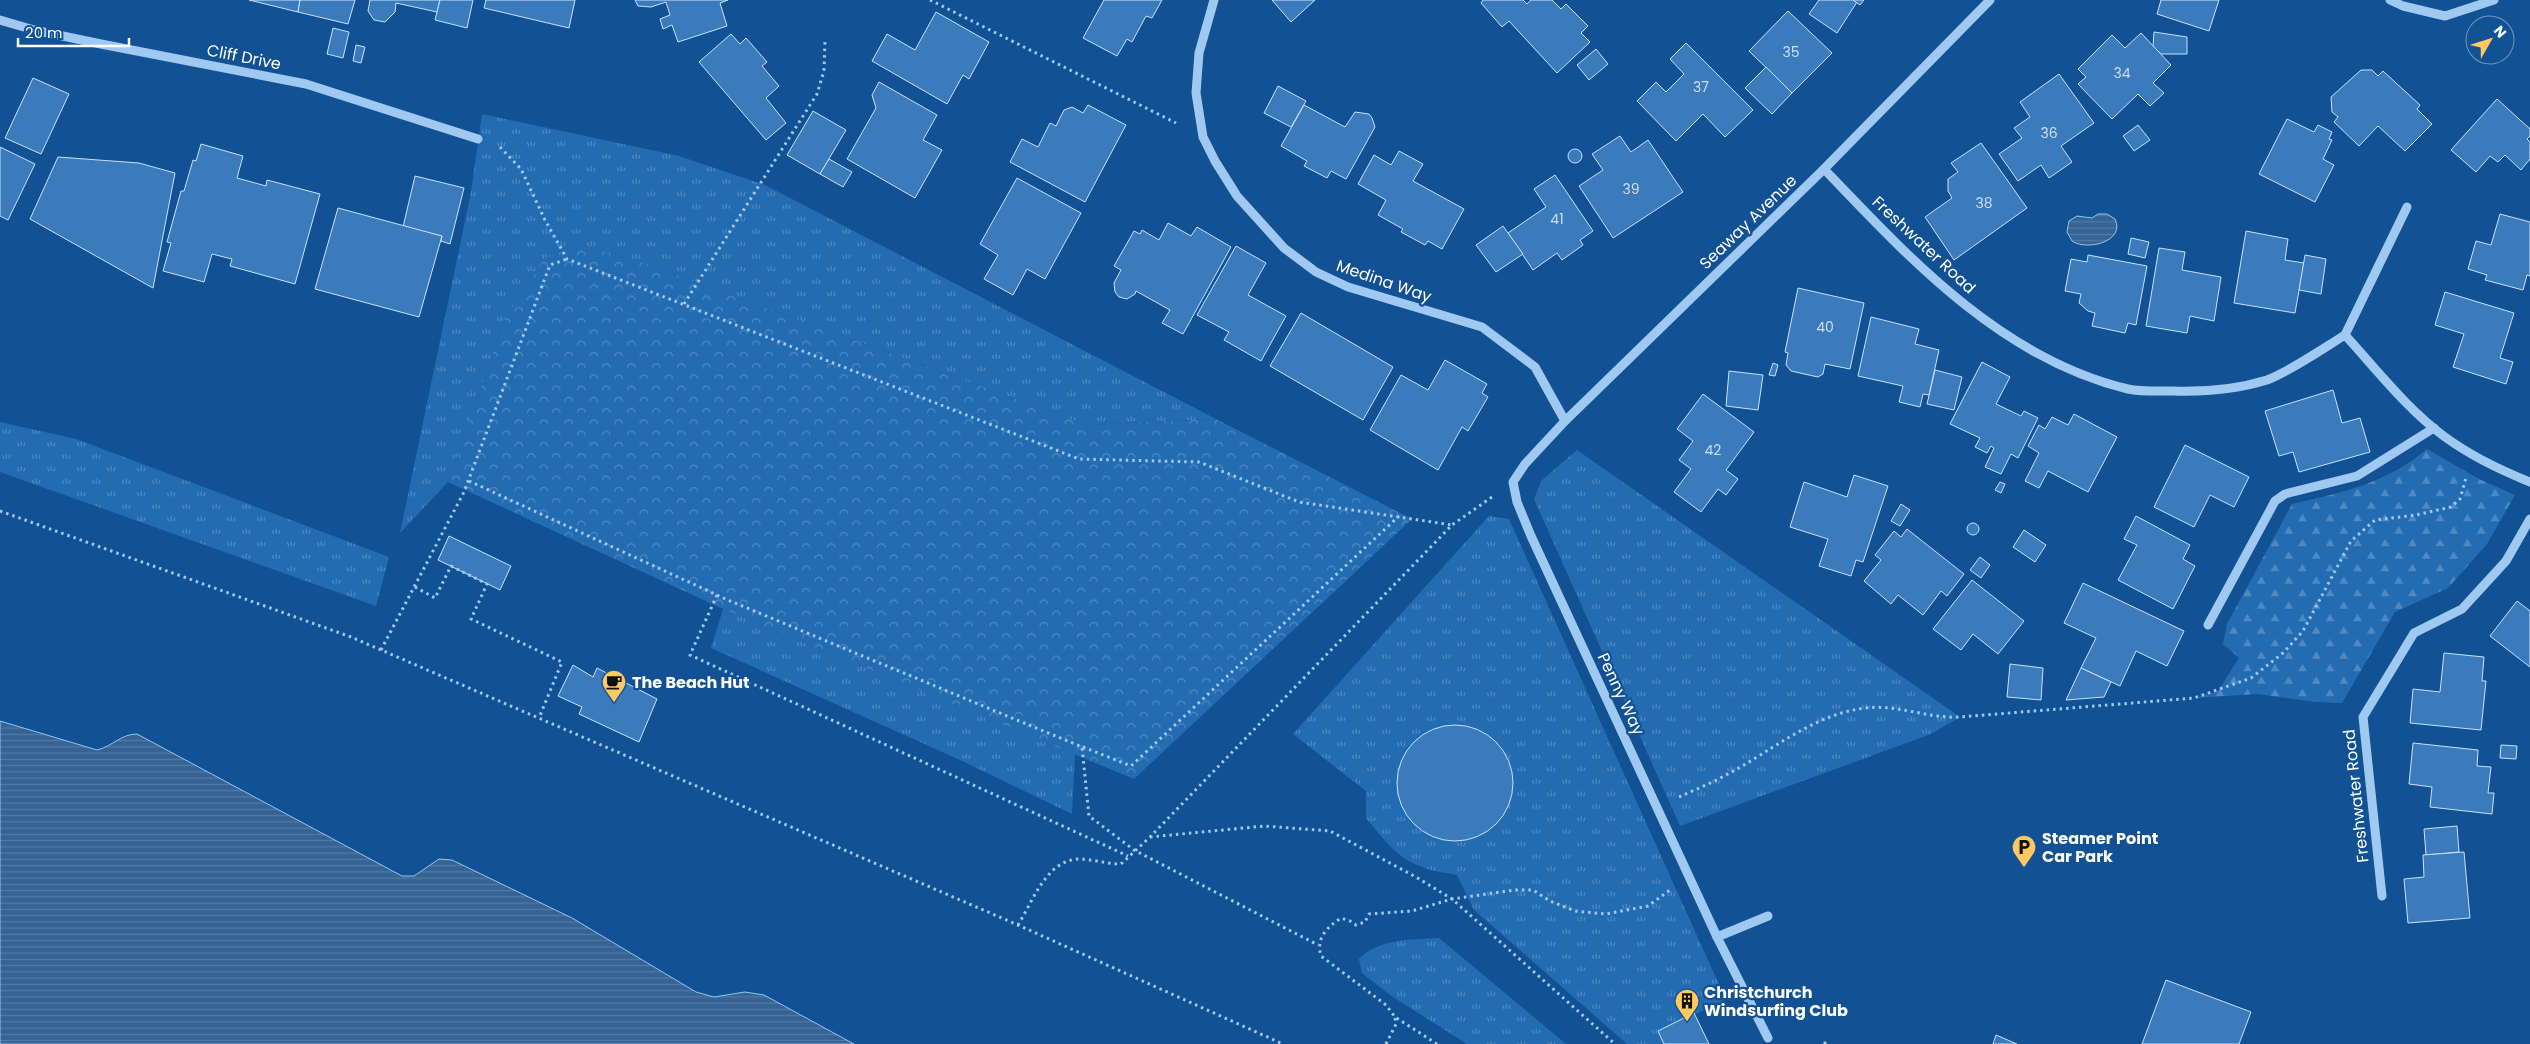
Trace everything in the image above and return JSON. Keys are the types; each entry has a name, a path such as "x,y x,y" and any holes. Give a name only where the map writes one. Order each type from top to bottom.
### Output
{"street":[{"name":"Medina Way","path":"1214,0 1199,53 1196,93 1203,137 1215,161 1237,196 1284,248 1316,272 1348,287 1482,327 1535,367 1565,421"},
{"name":"Seaway Avenue","path":"1513,482 1525,464 1565,421 1824,169 1990,0"},
{"path":"2390,0 2403,6 2445,16 2494,0"},
{"name":"Cliff Drive","path":"0,20 72,38 306,84 478,139"},
{"name":"Freshwater Road","path":"1824,169 1883,232 1943,287 2005,335 2061,367 2130,390 2201,392 2267,380 2345,335"},
{"path":"2407,206 2345,335 2401,396 2434,428 2496,468 2530,482"},
{"path":"2208,625 2275,501 2285,494 2357,476 2434,428"},
{"name":"Penny Way","path":"1513,482 1516,502 1531,536 1656,807 1768,1038"},
{"name":"Freshwater Road","path":"2382,896 2363,717 2414,633 2462,609 2506,561 2530,519"},
{"path":"1717,936 1768,916"}],"path":[{"path":"930,0 1203,137"},
{"path":"684,304 818,94 824,71 825,41"},
{"path":"478,139 498,146 521,169 545,220 567,259 1079,459 1199,462 1299,502 1452,525"},
{"path":"381,650 468,481 550,265 567,259"},
{"path":"1656,807 1724,776 1803,729 1836,715 1866,708 1909,711 1943,718 1970,717 2194,698 2251,678 2284,652 2303,631 2351,541 2375,520 2416,516 2451,508 2460,499 2471,453"},
{"path":"468,481 717,595 1131,766 1399,516"},
{"path":"1018,925 1036,892 1051,872 1064,861 1080,859 1121,864 1150,837 1452,525 1513,482"},
{"path":"0,511 163,568 381,650 1018,925 1283,1044"},
{"path":"415,587 435,598 451,566 487,584 471,619 562,662 539,718"},
{"path":"717,595 690,654 1128,856"},
{"path":"1082,747 1089,816 1134,850 1318,945"},
{"path":"1150,837 1264,826 1330,831 1416,876 1452,898 1615,1044"},
{"path":"1437,1044 1395,1017 1386,1005 1321,956 1318,945 1321,937 1341,918 1356,925 1365,922 1369,914 1412,911 1452,898 1515,890 1534,890 1550,901 1575,911 1606,914 1648,906 1666,892 1691,881"},
{"path":"1386,1044 1396,1024 1395,1017"}],"green space":[{"path":"482,114 679,156 765,185 1216,419 1087,425 632,259 582,245 505,318 448,482 400,533 471,192"},
{"path":"582,245 632,259 1087,425 1216,419 1412,519 1134,779 723,609 448,482 505,318 545,258"},
{"path":"0,422 76,439 389,557 376,606 0,472"},
{"path":"2427,449 2479,479 2515,495 2487,544 2448,588 2395,612 2342,703 2315,702 2257,694 2194,698 2218,691 2239,658 2223,644 2227,624 2292,504 2328,496 2363,485 2412,461"},
{"path":"1577,450 1960,717 1931,734 1680,826 1534,499 1541,481"},
{"path":"1489,516 1509,519 1726,1000 1658,1031 1664,1044 1627,1044 1474,910 1457,875 1414,864 1395,851 1366,818 1366,791 1293,734"},
{"path":"723,609 1075,754 1072,814 960,760 711,648"},
{"path":"1439,938 1566,1044 1467,1044 1390,995 1362,973 1359,959 1376,947 1396,941"}],"shaded area":[{"path":"2098,214 2107,214 2115,219 2117,227 2115,234 2110,239 2095,244 2078,244 2072,241 2067,232 2069,221 2077,216 2092,218"},
{"path":"0,721 97,750 126,736 137,734 402,876 414,876 439,859 452,860 572,918 696,992 714,997 745,992 764,995 854,1044 0,1044"}],"building":[{"path":"249,0 300,0 298,12"},
{"path":"300,0 355,0 348,24 298,12"},
{"path":"370,0 440,0 437,12 396,3 395,12 385,22 374,20 368,11"},
{"path":"440,0 473,0 467,28 435,20"},
{"path":"486,0 575,0 569,28 484,8"},
{"path":"635,0 728,0 720,3 727,26 678,42 672,25 663,29 660,19 670,15 666,2 651,7 638,6"},
{"path":"1104,0 1162,0 1152,18 1146,16 1132,42 1127,39 1117,56 1083,38"},
{"path":"1272,0 1315,0 1291,22"},
{"path":"1483,0 1523,0 1527,4 1531,0 1552,0 1561,9 1566,4 1588,26 1581,33 1590,42 1557,73 1509,21 1502,27 1481,3"},
{"path":"1819,0 1853,0 1857,2 1837,33 1809,14"},
{"path":"1853,0 1864,0 1860,5"},
{"path":"2161,0 2219,0 2209,31 2157,14"},
{"path":"1788,11 1832,53 1792,93 1749,51"},
{"path":"936,12 989,42 969,79 963,75 947,104 872,61 887,34 915,50"},
{"path":"333,28 349,32 343,58 327,54"},
{"path":"2154,32 2187,37 2187,54 2161,54 2153,46"},
{"path":"2141,33 2171,65 2153,83 2164,93 2150,106 2138,94 2112,119 2078,84 2086,77 2078,69 2112,35 2125,48"},
{"path":"731,34 740,44 746,38 767,62 762,66 779,86 766,98 786,123 766,140 699,62"},
{"path":"1686,43 1753,110 1725,137 1703,114 1676,141 1637,101 1656,82 1666,92 1684,74 1670,59"},
{"path":"356,45 365,47 361,63 353,61"},
{"path":"1596,49 1608,64 1589,80 1577,65"},
{"path":"1766,67 1792,93 1772,114 1745,88"},
{"path":"2361,70 2372,70 2378,76 2383,71 2420,105 2417,109 2432,124 2405,151 2378,126 2359,146 2334,122 2338,117 2332,112 2331,97"},
{"path":"2059,74 2094,123 2061,146 2072,162 2049,178 2041,165 2018,181 1999,154 2022,138 2014,128 2030,117 2020,102"},
{"path":"33,78 69,94 41,154 5,138"},
{"path":"879,82 937,115 923,140 942,150 915,198 847,159 876,108 872,95"},
{"path":"1278,86 1306,101 1291,127 1264,113"},
{"path":"2497,99 2530,129 2530,136 2527,139 2530,142 2530,159 2521,170 2505,155 2498,162 2490,156 2476,172 2451,150"},
{"path":"1088,105 1126,125 1085,202 1010,162 1022,139 1038,147 1050,123 1056,126 1064,110 1072,107 1083,113"},
{"path":"1304,105 1345,127 1355,112 1369,114 1372,118 1375,127 1346,179 1331,171 1327,178 1304,166 1307,161 1281,146"},
{"path":"813,111 846,130 820,174 787,155"},
{"path":"2287,119 2314,132 2318,125 2332,132 2329,139 2332,140 2323,159 2334,165 2315,202 2259,174"},
{"path":"2138,125 2150,140 2134,151 2123,136"},
{"path":"1620,136 1631,152 1648,140 1683,192 1613,238 1579,186 1603,170 1592,154"},
{"path":"1981,143 2027,208 1954,260 1925,217 1952,198 1948,191 1948,179 1958,172 1951,163"},
{"path":"201,144 243,156 237,178 266,186 267,180 320,194 295,284 230,266 232,259 212,254 204,282 163,271 171,243 167,242 181,191 184,191 193,160 196,161"},
{"path":"0,147 35,164 8,220 0,216"},
{"path":"1572,149 1578,149 1582,156 1578,163 1572,163 1568,159 1568,153"},
{"path":"1399,151 1423,164 1413,181 1464,209 1442,249 1428,241 1425,245 1401,232 1403,229 1378,215 1386,200 1358,184 1374,155 1391,165"},
{"path":"58,157 139,163 175,173 153,288 30,219"},
{"path":"829,159 852,172 843,187 820,174"},
{"path":"1555,175 1593,231 1580,240 1583,245 1562,260 1557,253 1533,270 1508,233 1546,207 1534,189"},
{"path":"415,176 464,188 450,244 441,241 442,236 403,227"},
{"path":"1017,178 1081,213 1045,279 1027,269 1013,295 984,279 998,255 980,244"},
{"path":"338,208 442,236 419,317 315,289"},
{"path":"2500,214 2530,222 2530,276 2527,275 2523,290 2485,280 2487,275 2468,269 2476,241 2491,245"},
{"path":"1168,223 1191,236 1197,227 1231,247 1183,334 1162,323 1170,310 1136,291 1135,294 1127,299 1119,297 1115,292 1114,283 1121,270 1114,266 1134,231 1140,234 1142,230 1159,240"},
{"path":"1503,226 1523,254 1496,272 1476,245"},
{"path":"2246,231 2288,239 2285,260 2304,263 2295,313 2234,303"},
{"path":"2131,238 2149,242 2145,258 2128,254"},
{"path":"1236,246 1266,263 1248,295 1286,316 1261,361 1224,340 1229,332 1197,315"},
{"path":"2159,248 2185,252 2182,270 2221,277 2214,321 2190,316 2187,333 2146,326"},
{"path":"2088,255 2147,266 2136,325 2128,323 2125,333 2092,326 2095,313 2088,311 2079,303 2081,294 2065,291 2071,259 2087,262"},
{"path":"2305,255 2326,259 2321,294 2299,290"},
{"path":"1798,288 1864,303 1850,369 1825,364 1823,374 1818,377 1791,371 1786,365 1788,353 1785,352"},
{"path":"2445,292 2514,313 2500,358 2513,362 2506,384 2453,367 2464,334 2435,325"},
{"path":"1301,313 1393,367 1363,420 1270,366"},
{"path":"1871,317 1919,329 1915,344 1939,350 1929,395 1923,394 1920,407 1899,402 1903,386 1858,376"},
{"path":"1445,360 1487,384 1482,393 1488,397 1468,431 1462,427 1438,470 1370,430 1401,375 1428,390"},
{"path":"1982,362 2010,377 1996,404 2021,416 2024,411 2038,418 2018,458 2011,454 2001,474 1985,467 1994,448 1991,446 1987,453 1975,447 1980,438 1950,424"},
{"path":"1773,363 1778,365 1775,376 1769,375"},
{"path":"1935,370 1962,377 1954,410 1927,404"},
{"path":"1729,371 1763,375 1758,410 1726,406"},
{"path":"2333,390 2342,423 2360,418 2370,452 2299,472 2293,452 2279,456 2265,411"},
{"path":"1703,394 1754,432 1726,470 1738,479 1726,495 1718,489 1701,512 1674,492 1691,469 1679,460 1693,441 1677,429"},
{"path":"2074,414 2117,437 2088,492 2048,471 2039,488 2025,481 2039,453 2028,446 2039,425 2045,429 2052,417 2068,425"},
{"path":"2185,445 2249,477 2234,507 2210,495 2194,527 2154,507"},
{"path":"1854,475 1888,486 1863,562 1856,560 1851,576 1819,566 1828,539 1790,527 1804,482 1847,497"},
{"path":"2000,482 2005,484 2001,493 1995,490"},
{"path":"1901,504 1910,510 1900,526 1891,521"},
{"path":"2136,516 2190,545 2183,559 2195,566 2173,609 2118,580 2137,545 2124,539"},
{"path":"1971,523 1975,523 1979,529 1975,535 1971,535 1967,531 1967,527"},
{"path":"1907,529 1964,574 1947,596 1941,591 1923,615 1898,595 1891,604 1864,581 1881,560 1875,555 1894,531 1901,537"},
{"path":"2024,530 2046,545 2035,562 2013,547"},
{"path":"449,536 511,566 500,590 438,560"},
{"path":"1980,557 1990,565 1981,578 1970,570"},
{"path":"1972,580 2024,621 1998,654 1973,634 1961,650 1933,629"},
{"path":"2083,583 2184,631 2167,666 2136,651 2120,686 2081,668 2096,638 2064,623"},
{"path":"2517,601 2530,611 2530,667 2490,636"},
{"path":"2444,653 2484,657 2482,681 2486,681 2481,730 2410,723 2413,689 2440,692"},
{"path":"2010,664 2043,668 2041,700 2007,697"},
{"name":"The Beach Hut","path":"573,665 593,677 597,668 657,699 639,742 579,714 582,707 558,696"},
{"path":"2081,668 2111,682 2104,697 2066,700"},
{"path":"1455,725 1477,729 1496,742 1509,761 1513,783 1509,805 1496,824 1477,837 1455,841 1433,837 1414,824 1401,805 1397,783 1401,761 1414,742 1433,729"},
{"path":"2413,743 2478,750 2477,766 2491,767 2488,793 2494,793 2492,814 2430,807 2432,787 2409,784"},
{"path":"2501,745 2517,746 2516,759 2500,758"},
{"path":"2457,826 2459,852 2426,855 2424,829"},
{"path":"2464,852 2470,918 2408,923 2404,879 2424,877 2423,855"},
{"path":"2166,980 2251,1012 2239,1044 2142,1044"},
{"name":"Christchurch Windsurfing Club","path":"1694,1013 1709,1044 1664,1044 1658,1031"},
{"path":"1996,1035 2017,1044 1993,1044"}],"place":[{"name":"The Beach Hut","path":"614,703"},
{"name":"Steamer Point Car Park","path":"2024,868"},
{"name":"Christchurch Windsurfing Club","path":"1687,1022"}]}
